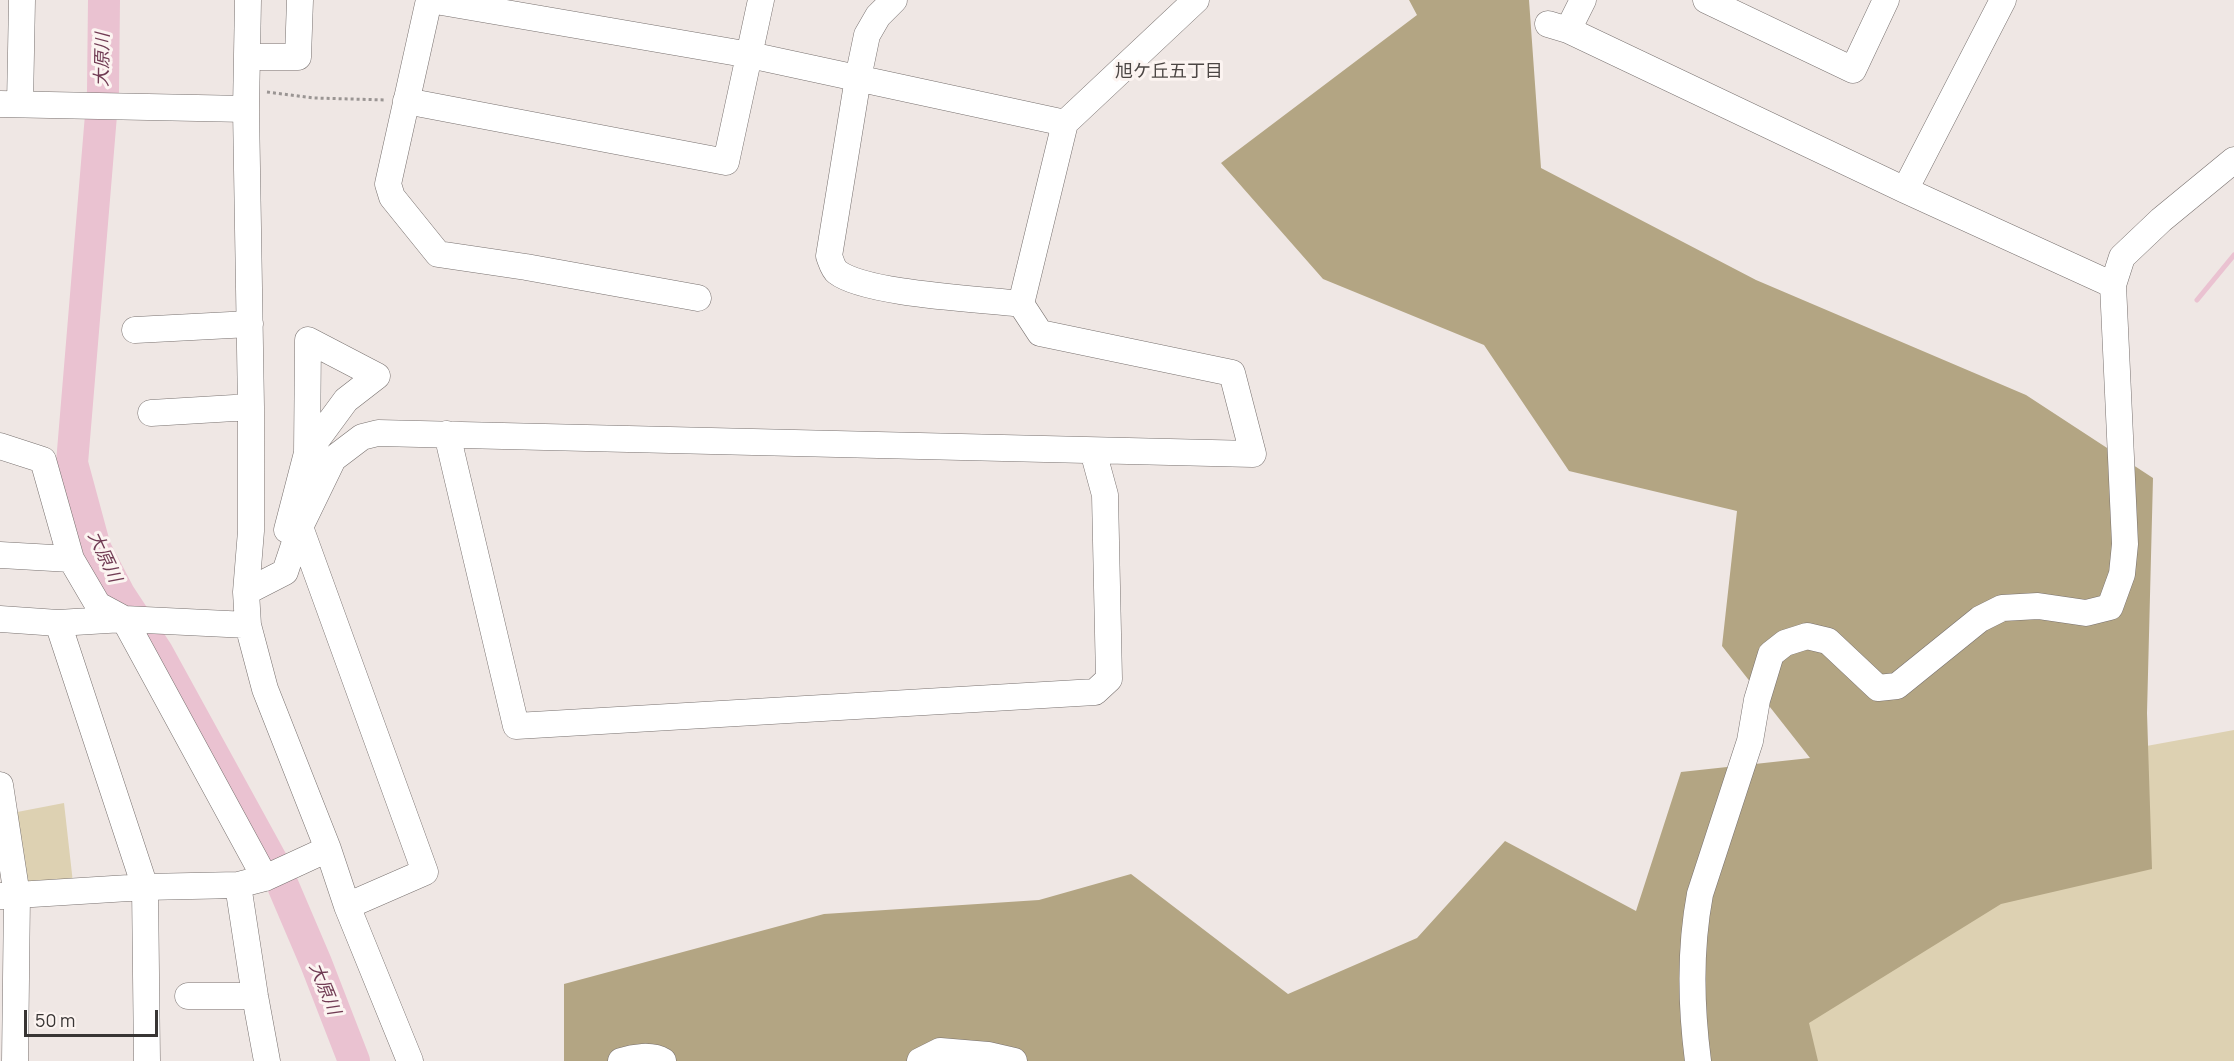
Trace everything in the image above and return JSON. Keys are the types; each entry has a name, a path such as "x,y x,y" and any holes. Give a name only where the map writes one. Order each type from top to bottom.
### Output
{"street":[{"path":"22,0 10,104 247,99"},
{"path":"248,0 251,407 251,531 246,592 248,625 265,689 328,849 347,906 410,1061"},
{"path":"248,57 298,57 300,0"},
{"path":"698,298 526,267 438,254 392,197 388,184 430,0 750,56 1065,123"},
{"path":"406,101 726,162 761,0"},
{"path":"894,0 878,16 867,35 828,256 835,271 857,283 897,290 1021,303"},
{"path":"246,592 285,572 300,527 333,459 362,437 378,433 1253,454 1232,373 1040,333 1021,303 1065,123 1196,0"},
{"path":"1583,0 1558,27 2113,285"},
{"path":"1706,0 1853,70 1886,0"},
{"path":"1905,190 2003,0"},
{"path":"1698,1061 1693,970 1697,909 1750,741 1756,700 1771,654 1785,643 1807,636 1828,641 1878,688 1897,686 1980,619 2002,608 2038,606 2086,613 2110,607 2122,574 2125,544 2113,285 2122,257 2161,220 2234,160"},
{"path":"135,330 249,324"},
{"path":"151,413 251,407"},
{"path":"447,434 516,726 1095,692 1108,679 1105,495 1093,451"},
{"path":"0,446 43,460 71,558 98,605 124,619 265,878"},
{"path":"285,572 288,524 307,453"},
{"path":"300,527 425,872 347,906"},
{"path":"0,555 71,558"},
{"path":"0,619 58,623 124,619 248,625"},
{"path":"58,623 145,887 147,1061"},
{"path":"0,784 9,896 15,1061"},
{"path":"9,896 145,887 238,885 265,878 328,849"},
{"path":"238,885 267,1061"},
{"path":"188,996 255,996"},
{"path":"920,1061 940,1051 988,1055 1014,1061"},
{"path":"621,1061 631,1058 657,1058 663,1061"}],"path":[{"path":"247,99 314,98 406,101"}],"shaded area":[{"path":"1409,0 1529,0 1541,168 1756,280 2026,395 2153,478 2147,713 2152,869 2001,904 1809,1023 1818,1061 564,1061 564,984 824,914 1039,900 1131,874 1288,994 1417,938 1505,841 1636,911 1681,772 1810,758 1722,646 1737,511 1569,471 1484,345 1323,279 1221,163 1417,15"},
{"path":"2234,730 2234,1061 1744,1061 1758,817"},
{"path":"64,803 73,883 23,883 12,813"}],"waterway":[{"name":"大原川","path":"104,0 103,91 72,463 95,548 119,594 157,652 275,867 354,1061"},
{"path":"2197,300 2234,255"}],"district":[{"name":"旭ケ丘五丁目","path":"1169,72"}]}
